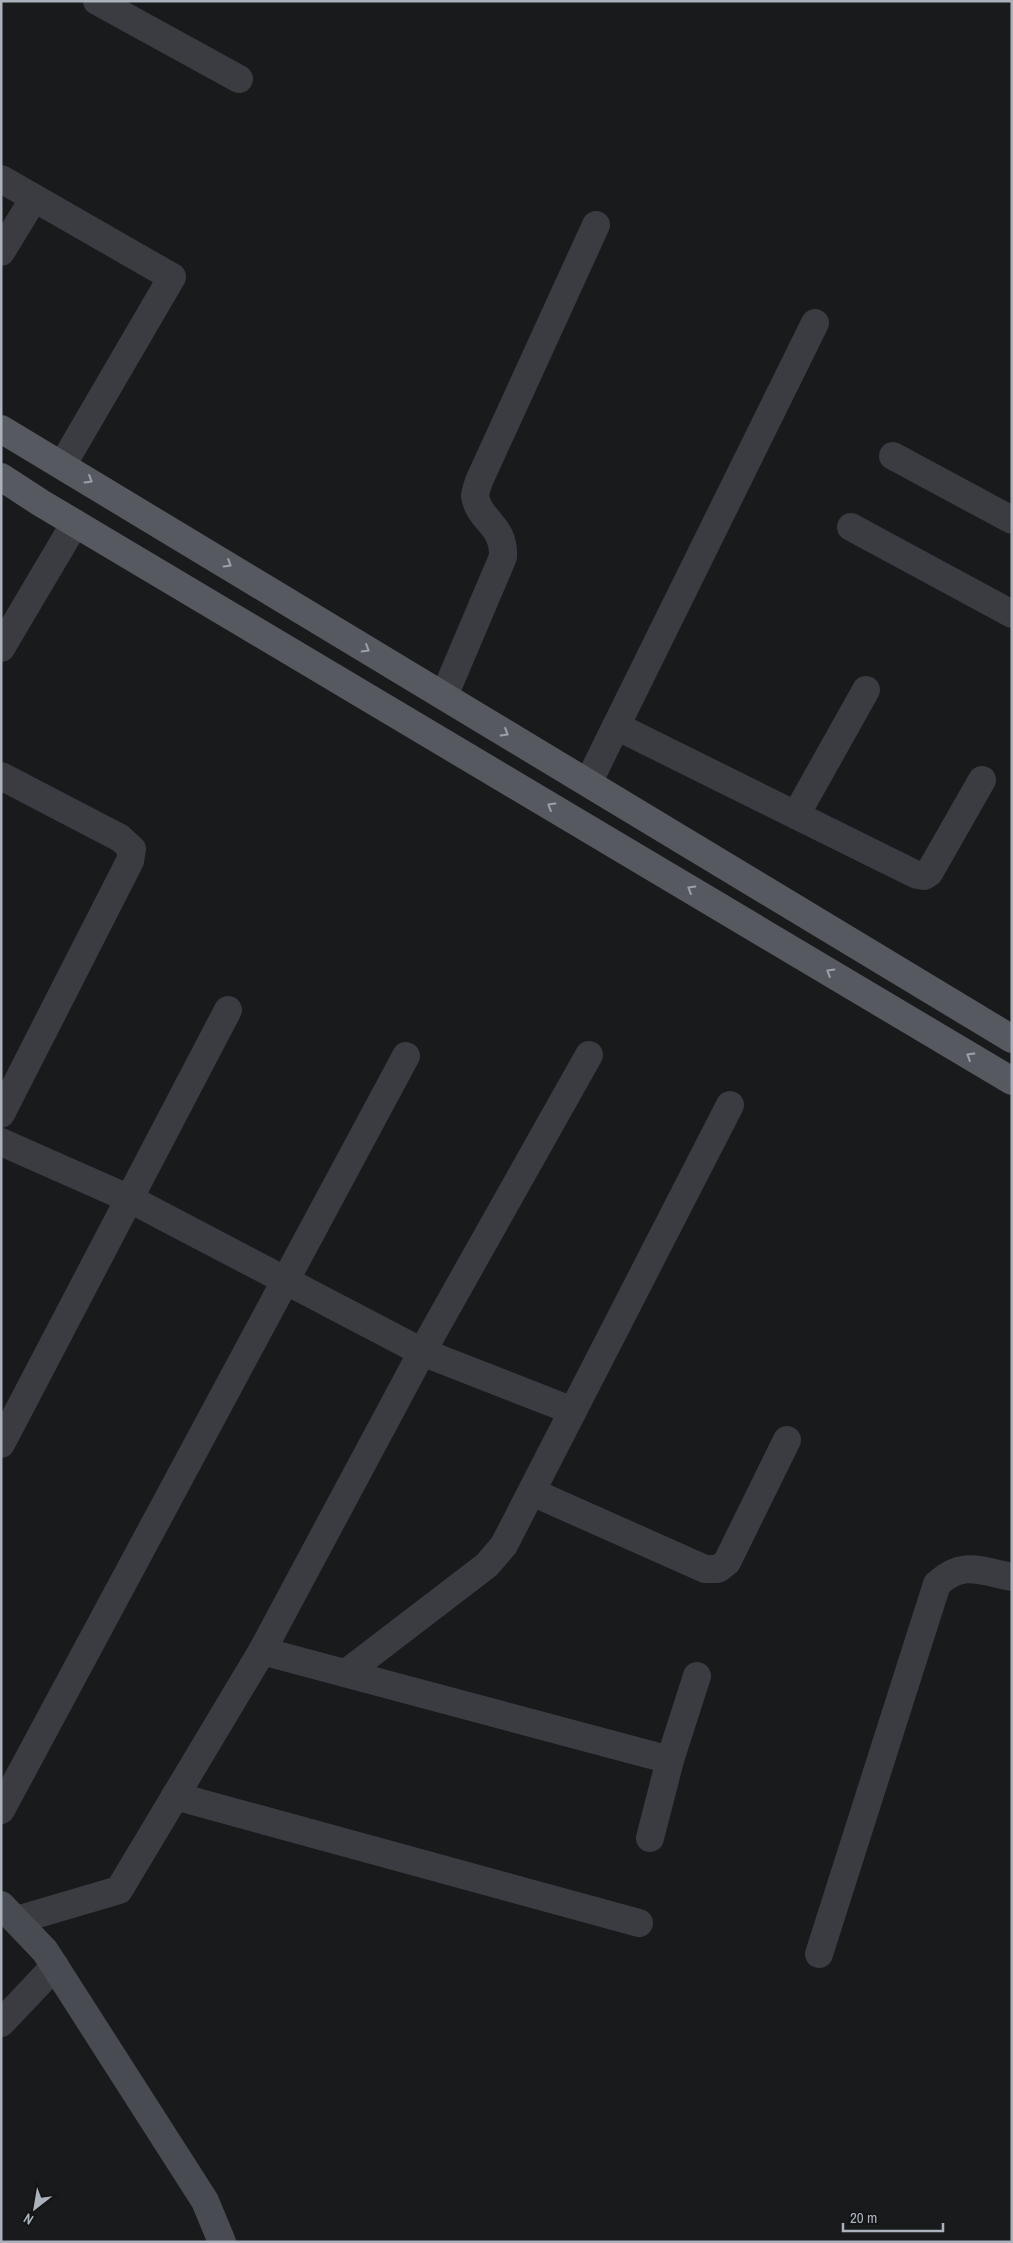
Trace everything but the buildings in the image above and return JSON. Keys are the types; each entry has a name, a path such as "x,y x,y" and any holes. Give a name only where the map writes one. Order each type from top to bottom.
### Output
{"main road":[{"path":"1,429 63,464 1012,1039"},
{"path":"1,477 75,523 1012,1080"}],"street":[{"path":"97,1 239,79"},
{"path":"1,179 172,278 63,464"},
{"path":"1,252 34,198"},
{"path":"444,696 503,557 504,542 480,508 475,495 479,481 596,225"},
{"path":"588,783 816,323"},
{"path":"893,456 1012,520"},
{"path":"1,648 75,523"},
{"path":"851,527 1012,614"},
{"path":"796,815 866,690"},
{"path":"616,726 917,875 924,876 928,873 982,780"},
{"path":"1,776 120,838 132,849 130,861 1,1114"},
{"path":"1,1444 228,1010"},
{"path":"9,1913 118,1890 262,1651 422,1352 589,1055"},
{"path":"1,1810 406,1056"},
{"path":"346,1673 486,1565 504,1545 730,1104"},
{"path":"1,1142 130,1199 422,1352 573,1411"},
{"path":"532,1492 706,1569 718,1570 727,1562 787,1440"},
{"path":"819,1954 937,1584 949,1573 966,1568 1012,1577"},
{"path":"262,1651 670,1760"},
{"path":"650,1838 670,1760 697,1676"},
{"path":"175,1796 639,1923"},
{"path":"9,1913 45,1950 205,2200 222,2242"},
{"path":"1,2023 55,1966"}]}
